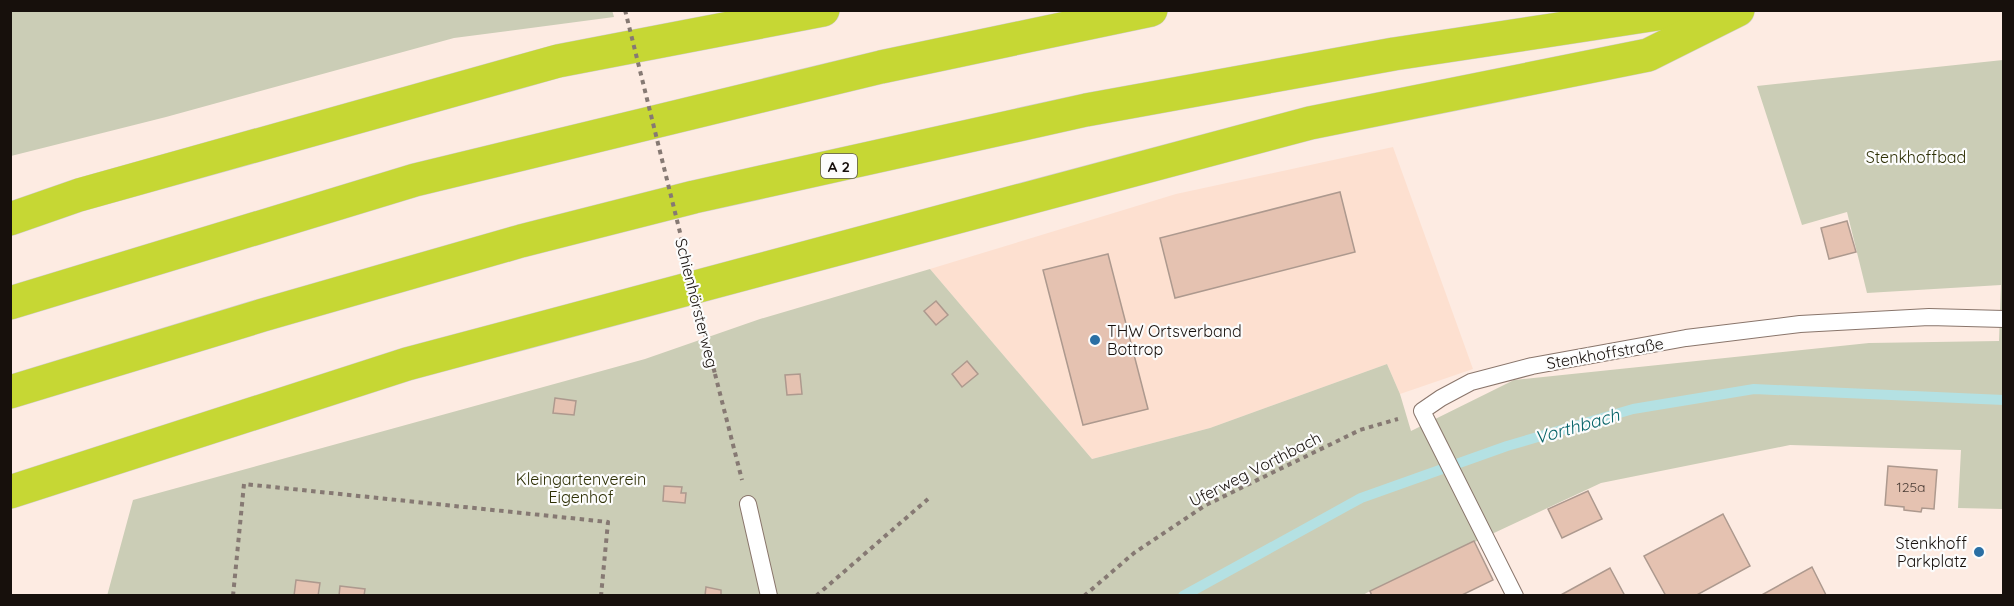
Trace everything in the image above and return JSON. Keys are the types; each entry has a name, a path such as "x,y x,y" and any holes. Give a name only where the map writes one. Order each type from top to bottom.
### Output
{"highway":[{"path":"10,219 80,195 558,61 823,10"},
{"path":"10,303 415,180 881,68 1151,10"},
{"name":"A 2","path":"10,392 262,315 510,244 694,197 1086,110 1394,54 1684,10"},
{"path":"10,492 407,364 1310,123 1648,55 1738,10"},
{"path":"10,194 80,195"}],"lane":[{"name":"Stenkhoffstraße","path":"1422,411 1471,382 1532,366 1686,338 1800,324 1929,317 2004,319"},
{"path":"1422,411 1515,596"},
{"path":"748,504 769,596"}],"path":[{"name":"Schienhörsterweg","path":"625,10 748,504"},
{"name":"Uferweg Vorthbach","path":"1084,596 1134,553 1206,505 1360,430 1422,411"},
{"path":"233,596 244,484 608,522 601,596"},
{"path":"816,596 928,499"}],"shaded area":[{"path":"1393,147 1473,369 1400,394 1387,364 1210,428 1092,459 930,269 1176,194"}],"green space":[{"path":"612,10 614,17 454,38 166,117 11,156 11,11"},
{"path":"2003,60 2003,509 1958,508 1961,450 1790,445 1601,483 1363,595 107,596 133,500 645,359 760,319 930,269 1092,459 1210,428 1387,364 1400,394 1411,431 1514,380 1869,343 1999,341 2001,285 1867,293 1847,212 1802,225 1757,86"}],"building":[{"path":"1340,192 1355,252 1175,298 1160,238"},
{"path":"1847,221 1856,252 1829,259 1821,228"},
{"name":"THW Ortsverband Bottrop","path":"1108,254 1148,409 1083,425 1043,270"},
{"path":"936,301 948,315 936,325 924,311"},
{"path":"967,361 978,374 962,387 952,374"},
{"path":"800,374 802,394 787,395 785,375"},
{"path":"555,398 576,401 574,415 553,413"},
{"path":"1888,466 1937,470 1934,509 1922,508 1921,512 1885,505"},
{"path":"664,486 682,487 681,493 686,493 685,503 663,501"},
{"path":"1588,491 1602,519 1562,538 1548,509"},
{"path":"1723,514 1750,566 1695,596 1666,596 1644,556"},
{"path":"1474,541 1493,580 1460,596 1372,596 1370,591"},
{"path":"1812,567 1826,595 1760,596"},
{"path":"1610,568 1625,596 1559,596"},
{"path":"296,580 320,583 318,596 294,596"},
{"path":"340,586 365,589 364,596 339,596"},
{"path":"706,587 721,590 721,596 705,596"}],"waterway":[{"name":"Vorthbach","path":"1183,596 1361,498 1507,446 1633,409 1754,389 2004,400"}],"place":[{"name":"THW Ortsverband Bottrop","path":"1095,340"},
{"name":"Stenkhoff Parkplatz","path":"1979,552"}],"park label":[{"name":"Stenkhoffbad","path":"1916,157"},
{"name":"Kleingartenverein Eigenhof","path":"581,488"}]}
